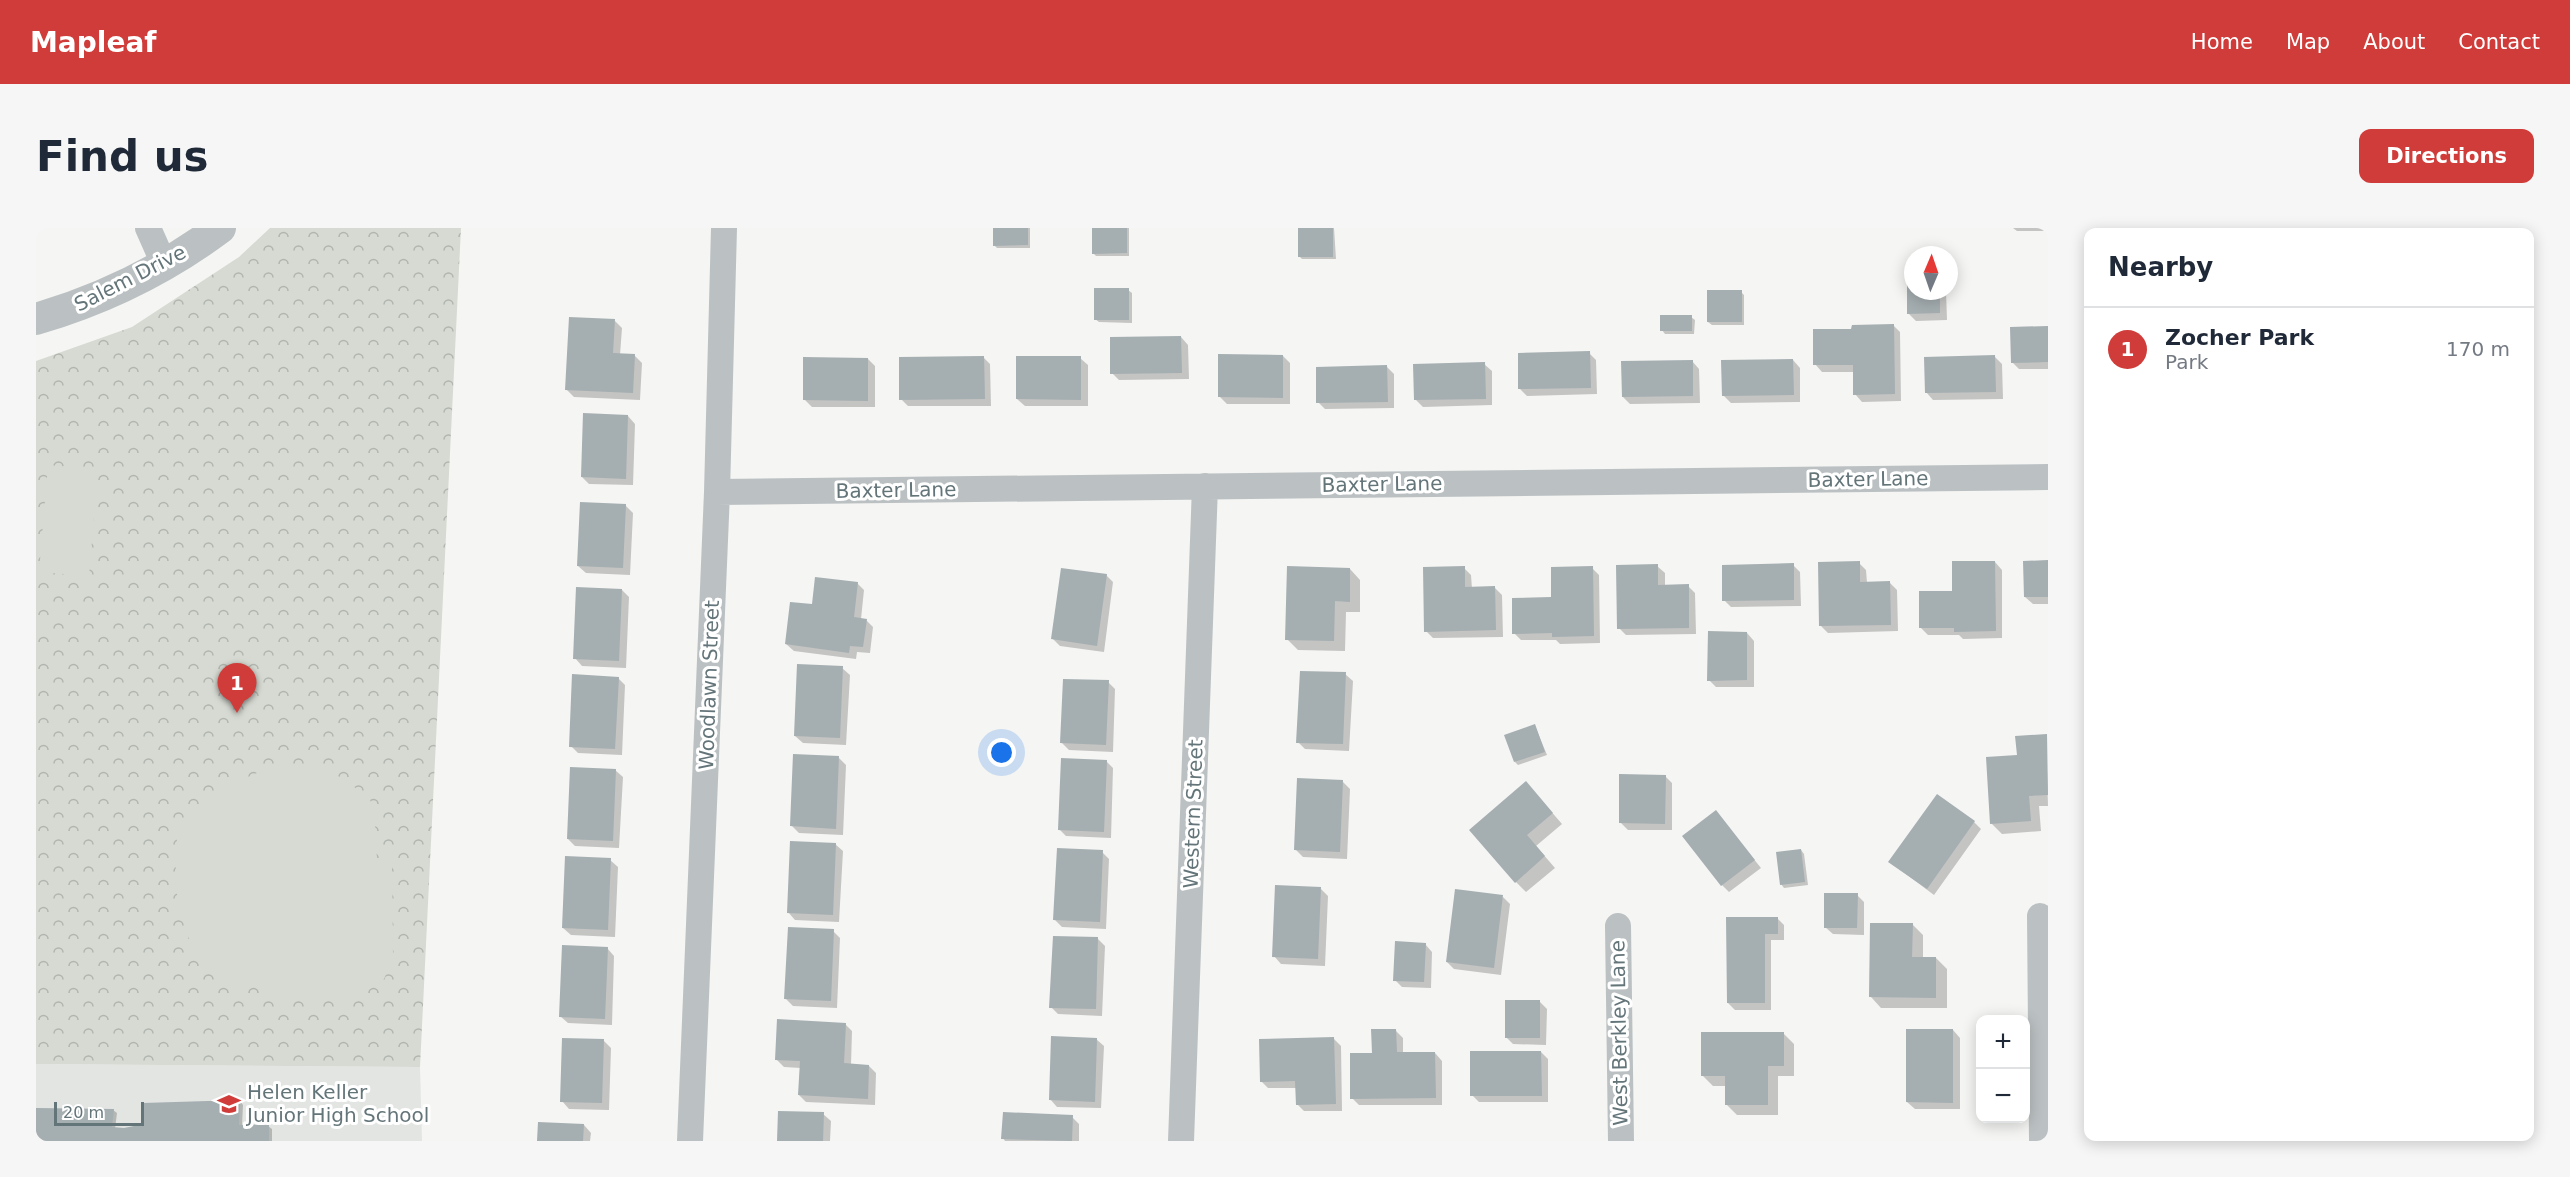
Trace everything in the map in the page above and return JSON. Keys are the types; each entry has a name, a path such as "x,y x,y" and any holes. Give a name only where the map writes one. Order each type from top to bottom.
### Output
{"street":[{"path":"148,228 165,264"},
{"name":"Salem Drive","path":"36,319 69,309 119,288 165,264 219,228"},
{"name":"Woodlawn Street","path":"690,1141 717,492 724,228"},
{"name":"Baxter Lane","path":"717,492 2048,477"},
{"name":"Western Street","path":"1181,1141 1205,486"},
{"path":"2040,916 2042,1141"},
{"name":"West Berkley Lane","path":"1618,926 1621,1141"}],"shaded area":[{"name":"Helen Keller Junior High School","path":"36,1064 420,1067 422,1141 36,1141"}],"green space":[{"path":"270,228 461,228 420,1067 36,1064 36,361 132,327 239,257"},
{"path":"48,465 98,469 89,576 39,572"},
{"path":"301,767 341,777 370,799 375,823 377,862 392,864 393,958 384,979 364,993 263,999 262,983 222,981 190,942 175,887 177,838 210,793 257,773"}],"building":[{"path":"993,228 1028,228 1028,245 993,246"},
{"path":"1092,228 1127,228 1127,253 1092,254"},
{"path":"1298,228 1333,228 1333,257 1298,257"},
{"path":"1094,288 1129,288 1129,320 1094,320"},
{"path":"1707,290 1742,290 1742,322 1707,322"},
{"path":"1907,300 1940,300 1940,313 1907,314"},
{"path":"1660,315 1692,315 1692,331 1660,331"},
{"path":"569,317 615,319 613,353 635,354 633,393 565,390"},
{"path":"1894,324 1895,394 1853,395 1853,365 1813,365 1813,329 1851,329 1852,325"},
{"path":"2048,326 2048,362 2011,363 2010,327"},
{"path":"1181,336 1182,373 1110,374 1110,337"},
{"path":"1590,351 1591,388 1518,389 1518,353"},
{"path":"1218,354 1283,355 1283,398 1218,397"},
{"path":"1995,355 1996,392 1925,393 1924,357"},
{"path":"984,356 985,399 899,400 899,357"},
{"path":"1016,356 1081,356 1081,400 1016,399"},
{"path":"803,357 868,358 868,401 803,400"},
{"path":"1793,359 1794,395 1722,396 1721,360"},
{"path":"1693,360 1693,396 1622,397 1621,361"},
{"path":"1485,362 1486,399 1414,400 1413,364"},
{"path":"1387,365 1388,402 1316,403 1316,367"},
{"path":"583,413 628,415 626,479 581,477"},
{"path":"580,502 626,504 623,568 577,566"},
{"path":"2048,560 2048,597 2024,597 2023,561"},
{"path":"1860,561 1860,582 1890,581 1891,625 1819,626 1818,562"},
{"path":"1952,561 1995,561 1996,631 1954,632 1954,628 1919,628 1919,591 1952,591"},
{"path":"1794,563 1794,600 1722,601 1722,565"},
{"path":"1658,564 1658,585 1689,584 1689,628 1617,629 1616,565"},
{"path":"1287,566 1350,568 1350,602 1335,601 1334,641 1285,640"},
{"path":"1465,566 1465,587 1495,586 1496,630 1424,632 1423,567"},
{"path":"1593,566 1594,636 1552,637 1552,633 1512,634 1512,598 1551,597 1551,567"},
{"path":"1061,568 1107,574 1097,646 1051,639"},
{"path":"815,577 858,582 854,617 867,619 863,647 850,646 849,653 785,644 790,602 812,604"},
{"path":"576,587 622,589 619,661 573,659"},
{"path":"1708,631 1747,632 1747,680 1707,681"},
{"path":"797,664 843,666 840,738 794,736"},
{"path":"1300,671 1346,672 1343,744 1296,743"},
{"path":"572,674 619,677 615,749 569,747"},
{"path":"1063,679 1109,680 1106,745 1060,743"},
{"path":"1535,724 1545,752 1514,762 1504,735"},
{"path":"2047,734 2048,795 2029,796 2031,821 1990,824 1986,757 2017,755 2015,736"},
{"path":"793,754 839,756 836,829 790,826"},
{"path":"1061,758 1107,760 1104,832 1058,830"},
{"path":"570,767 616,769 613,841 567,839"},
{"path":"1619,774 1666,775 1665,824 1619,823"},
{"path":"1297,778 1343,780 1340,852 1294,850"},
{"path":"1526,781 1553,813 1527,835 1545,856 1515,883 1469,830"},
{"path":"1937,794 1975,821 1927,889 1888,862"},
{"path":"1716,810 1755,860 1721,886 1682,836"},
{"path":"790,841 836,843 833,915 787,913"},
{"path":"1057,848 1103,850 1100,922 1053,920"},
{"path":"1801,849 1805,882 1780,885 1776,852"},
{"path":"565,856 611,858 608,930 562,928"},
{"path":"1275,885 1321,887 1318,959 1272,957"},
{"path":"1455,889 1503,895 1494,968 1446,962"},
{"path":"1824,893 1858,893 1857,928 1824,928"},
{"path":"1726,917 1778,917 1778,934 1765,934 1765,1003 1727,1003"},
{"path":"1870,923 1913,923 1912,957 1936,957 1936,998 1869,997"},
{"path":"788,927 834,929 831,1001 784,999"},
{"path":"1053,936 1098,937 1096,1009 1049,1008"},
{"path":"1395,941 1426,943 1424,982 1393,981"},
{"path":"562,945 608,947 605,1019 559,1017"},
{"path":"1505,1000 1540,1000 1540,1038 1505,1038"},
{"path":"777,1019 846,1023 844,1063 869,1065 868,1099 798,1095 800,1061 775,1060"},
{"path":"1371,1029 1396,1029 1397,1052 1435,1052 1436,1098 1350,1099 1350,1053 1372,1053"},
{"path":"1906,1029 1953,1029 1953,1103 1906,1102"},
{"path":"1701,1032 1784,1032 1784,1066 1768,1066 1768,1105 1725,1105 1725,1076 1701,1076"},
{"path":"1051,1036 1097,1038 1095,1102 1049,1100"},
{"path":"1334,1037 1336,1104 1296,1105 1295,1081 1260,1082 1259,1039"},
{"path":"562,1038 604,1039 602,1103 560,1102"},
{"path":"1470,1051 1541,1051 1542,1096 1470,1096"},
{"path":"240,1100 239,1125 269,1124 269,1141 36,1141 36,1108 114,1109 112,1127 124,1128 144,1124 143,1103"},
{"path":"778,1111 824,1112 823,1141 777,1141"},
{"path":"1003,1112 1073,1115 1072,1141 1001,1139"},
{"path":"538,1122 584,1124 583,1141 537,1141"}],"place":[{"name":"Zocher Park","path":"237,713"},
{"name":"Helen Keller Junior High School","path":"229,1104"}]}
